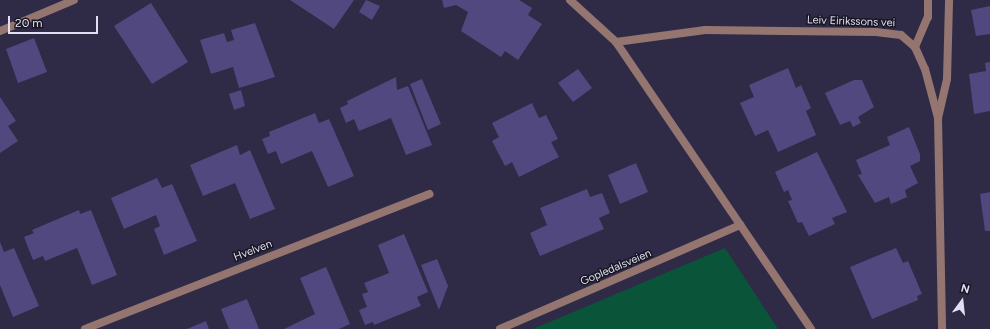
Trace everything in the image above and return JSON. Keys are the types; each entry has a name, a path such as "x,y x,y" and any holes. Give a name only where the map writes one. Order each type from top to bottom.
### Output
{"street":[{"path":"0,31 74,0"},
{"path":"570,0 616,42 811,329"},
{"path":"915,47 928,17 928,0"},
{"path":"938,118 946,79 949,0"},
{"name":"Leiv Eirikssons vei","path":"616,42 705,30 876,32 901,35 915,47 925,69 938,118 942,329"},
{"name":"Hvelven","path":"85,329 430,194"},
{"name":"Gopledalsveien","path":"500,329 740,225"}],"green space":[{"path":"725,248 778,329 533,329"}],"building":[{"path":"290,0 354,0 334,29"},
{"path":"366,0 380,6 372,20 359,12"},
{"path":"442,0 519,0 532,8 528,15 542,24 518,60 505,51 501,57 461,31 468,12 456,5 444,8"},
{"path":"151,3 188,62 152,84 114,26"},
{"path":"990,6 990,34 976,36 971,10"},
{"path":"255,23 275,77 239,88 233,67 211,74 200,40 224,33 227,42 234,40 231,30"},
{"path":"34,38 47,72 18,83 6,49"},
{"path":"990,62 990,111 974,114 969,74 986,71 985,63"},
{"path":"788,68 796,88 801,85 811,108 806,111 816,135 778,152 768,130 755,136 740,103 754,97 749,85"},
{"path":"578,69 592,88 573,102 558,83"},
{"path":"396,77 397,90 408,86 432,145 406,155 391,118 359,131 354,119 346,123 340,108 348,104 347,101"},
{"path":"422,79 441,124 428,130 410,84"},
{"path":"854,80 862,80 874,107 858,117 861,123 853,127 850,121 840,125 825,93"},
{"path":"241,90 245,106 234,110 229,94"},
{"path":"0,97 16,121 8,126 18,141 0,153"},
{"path":"532,103 539,118 546,115 558,139 551,142 559,157 519,177 512,162 505,166 492,141 499,137 492,123"},
{"path":"315,113 319,123 329,119 354,176 328,187 312,151 281,164 276,151 268,154 262,139 270,136 269,132"},
{"path":"909,127 920,154 920,161 910,166 918,183 905,190 907,197 891,204 889,197 875,203 858,175 862,174 856,160 890,145 887,137"},
{"path":"237,145 240,155 250,150 275,209 250,219 235,183 203,196 190,165"},
{"path":"817,152 847,212 832,218 835,224 809,236 802,222 798,223 788,201 792,200 788,190 784,192 775,172"},
{"path":"636,163 648,192 620,204 608,175"},
{"path":"157,178 162,188 172,184 197,241 164,255 154,229 160,226 156,215 124,229 111,198"},
{"path":"587,189 590,197 602,193 610,213 599,218 604,229 540,256 530,233 547,225 540,208"},
{"path":"990,192 990,231 985,231 980,194"},
{"path":"79,210 80,214 91,210 117,275 92,285 77,248 45,261 43,256 33,260 24,237 34,233 32,230"},
{"path":"404,234 428,292 417,297 421,306 374,325 373,322 365,325 359,310 367,307 362,294 368,292 364,283 389,273 378,245"},
{"path":"0,242 4,252 14,248 39,306 13,317 0,285"},
{"path":"896,248 903,263 908,261 922,294 917,296 918,300 872,319 850,267"},
{"path":"437,259 448,286 439,310 421,265"},
{"path":"326,267 350,324 339,329 284,329 315,314 300,278"},
{"path":"247,299 259,329 229,329 221,309"},
{"path":"206,321 209,329 187,329"}]}
